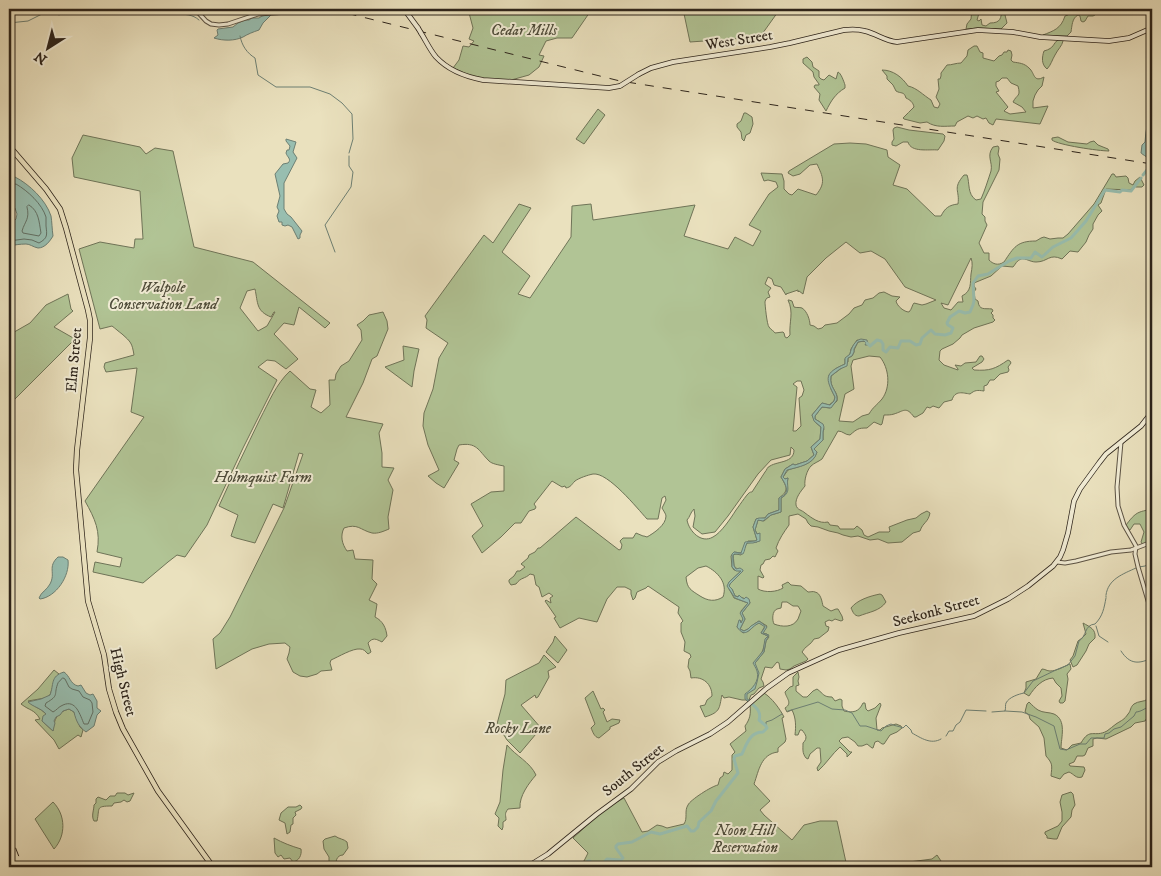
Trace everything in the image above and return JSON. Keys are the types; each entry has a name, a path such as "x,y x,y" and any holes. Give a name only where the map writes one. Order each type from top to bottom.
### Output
{"main road":[{"name":"West Street","path":"404,9 437,58 452,69 472,78 610,88 620,86 651,68 673,62 777,46 853,29 897,42 978,30 1013,32 1041,37 1109,41 1129,38 1152,28"},
{"name":"Elm Street","path":"9,146 46,189 60,209 90,320 90,338 77,450 76,470 79,508"},
{"name":"Seekonk Street","path":"781,677 839,650 898,633 983,613 1028,586 1057,562 1064,550 1072,506 1076,496 1103,458 1141,426 1152,412"},
{"name":"High Street","path":"79,508 88,601 102,650 109,689 116,712 123,730 158,791 212,867"},
{"name":"South Street","path":"527,867 548,854 626,793 663,758 715,731 781,677"}],"street":[{"path":"196,9 206,21 219,25 258,14 303,9"},
{"path":"1121,442 1116,487 1118,506 1124,524 1136,546 1135,554 1138,567 1152,614"},
{"path":"1057,562 1071,562 1136,548 1152,542"}],"green space":[{"name":"Cedar Mills","path":"468,9 592,9 572,38 557,38 546,41 539,55 544,56 539,67 529,75 504,82 471,76 453,68 459,60 463,46 469,47 474,41 469,39 473,28"},
{"path":"683,9 780,9 760,37 690,42"},
{"path":"972,9 982,9 977,20 981,19 982,25 986,26 998,21 1001,17 1002,9 1007,9 1005,15 1007,23 1001,29 966,29 971,19"},
{"path":"1072,9 1096,9 1095,15 1088,16 1083,22 1080,16 1076,16 1071,32 1067,36 1043,35 1059,27 1065,16"},
{"path":"1059,39 1063,41 1047,69 1042,60 1044,51 1052,47"},
{"path":"977,46 980,52 983,53 983,58 994,61 1004,52 1011,51 1011,60 1013,62 1027,66 1038,79 1044,77 1042,86 1033,101 1033,108 1048,106 1040,124 996,119 993,125 986,118 968,116 957,122 955,126 941,126 903,118 914,107 913,104 903,94 896,91 882,70 890,71 897,75 908,86 931,100 934,107 938,108 940,104 936,97 939,89 938,79 940,79 941,73 947,65 961,63 967,56 968,50","holes":["1002,78 1007,78 1011,83 1018,86 1019,94 1013,102 1022,107 1026,112 1010,114 1004,111 1008,107 996,92 999,91 996,82"]},
{"path":"807,57 812,62 813,67 819,71 821,79 824,80 829,75 836,79 838,72 845,84 845,88 834,98 826,111 819,100 820,94 814,87 819,84 813,72 803,63 803,59"},
{"path":"598,109 605,115 584,144 576,139"},
{"path":"744,113 752,117 753,124 750,133 746,135 744,141 737,124 741,121"},
{"path":"897,127 943,134 945,136 944,141 938,150 916,149 908,142 903,142 896,146 892,145 894,139 893,130"},
{"name":"Walpole Conservation Land","path":"83,135 140,147 146,154 155,148 173,151 194,247 253,262 330,323 325,328 299,307 294,325 284,323 274,334 298,359 286,369 275,361 267,360 258,367 277,380 207,525 185,557 177,555 143,583 93,572 95,562 120,567 122,558 97,552 98,531 85,501 144,417 131,412 137,368 106,372 104,367 105,363 134,355 132,345 112,326 100,329 79,249 100,242 134,248 135,239 143,239 140,191 74,177 72,158","holes":["255,289 260,309 271,317 275,312 267,326 258,331 240,308 247,291"]},
{"path":"1058,137 1068,142 1087,144 1094,141 1109,151 1070,146 1052,140 1052,138"},
{"path":"834,144 866,144 887,150 888,157 900,165 893,185 907,189 935,216 941,216 948,207 958,204 957,187 964,175 967,175 973,198 976,200 981,199 991,171 991,150 993,147 998,146 999,170 983,202 982,214 987,225 979,243 984,253 989,253 989,260 996,264 1004,262 1017,246 1024,242 1036,241 1044,237 1050,239 1063,238 1094,204 1112,174 1116,177 1126,176 1129,183 1133,185 1140,177 1144,185 1142,187 1134,186 1130,190 1106,189 1101,203 1098,205 1102,211 1093,224 1093,229 1086,242 1078,252 1070,251 1062,259 1051,257 1040,262 1021,259 1013,267 1002,266 991,276 974,283 976,289 974,292 975,299 981,308 992,309 991,313 995,320 974,328 962,335 953,344 942,349 939,360 944,365 958,370 955,365 961,366 965,363 976,362 982,356 984,359 982,362 972,368 974,370 988,370 1008,360 1011,363 1008,367 1008,372 1000,374 994,380 990,380 984,386 984,391 976,391 970,394 957,393 952,400 944,402 939,408 927,407 923,413 916,417 905,410 884,415 881,425 874,422 867,428 858,429 850,435 838,431 822,459 808,470 805,486 796,500 797,508 816,520 828,522 830,525 838,526 840,529 854,529 857,526 868,537 879,532 889,532 889,527 916,518 927,511 930,513 928,519 920,531 913,533 902,542 888,543 878,539 870,540 858,536 851,537 811,526 806,519 798,514 789,516 789,525 777,545 778,551 775,557 773,556 765,560 761,565 760,570 764,577 758,576 758,589 767,591 778,590 783,588 782,585 788,582 791,585 801,586 808,592 819,594 823,606 831,611 838,609 843,620 835,619 825,622 826,626 829,627 828,631 819,638 814,639 802,652 808,659 806,661 786,670 780,669 777,662 772,668 765,667 761,679 764,686 751,695 748,702 729,697 724,698 722,695 717,711 705,717 700,706 705,705 712,696 712,692 709,685 703,680 691,678 688,667 691,657 690,654 684,651 685,642 681,632 681,623 683,621 678,613 679,607 648,586 637,592 633,600 631,590 625,587 617,587 607,599 597,622 579,618 560,628 554,618 556,617 545,601 551,603 550,598 553,596 549,593 542,597 539,587 536,585 534,575 530,574 516,584 511,585 509,582 517,571 525,567 521,564 529,555 576,517 619,550 622,545 620,541 623,538 633,538 636,533 647,537 664,523 666,515 662,508 666,500 665,496 662,498 658,519 647,519 614,484 599,475 593,474 581,478 566,488 552,481 534,504 535,509 529,511 521,523 515,523 482,553 472,536 483,526 471,504 491,492 504,491 504,466 490,462 474,446 465,444 459,445 457,449 454,460 459,463 444,488 428,476 439,470 428,445 423,426 424,413 433,389 439,358 448,343 426,328 427,320 425,316 484,235 493,243 519,204 531,208 502,252 530,276 518,294 530,298 571,237 572,206 591,204 593,220 695,205 684,236 728,249 735,237 753,246 761,231 749,225 769,194 778,187 776,182 764,181 761,173 782,174 784,189 789,194 792,195 798,189 816,195 822,183 821,173 817,164 810,165 800,174 793,176 788,173","holes":["846,242 860,253 871,251 885,259 905,287 936,300 922,305 914,303 911,310 907,312 896,301 900,297 884,292 879,293 873,298 865,300 862,305 854,308 837,323 825,325 818,329 810,325 804,309 794,307 792,301 788,300 791,313 790,335 787,338 783,332 775,333 768,325 766,315 765,302 770,297 768,292 771,288 765,284 768,277 772,279 774,285 781,287 786,295 798,290 798,292 803,294 807,277","971,258 970,286 962,296 963,302 958,302 951,310 944,308 941,303 948,305","857,340 863,341 858,342 852,356 848,358 848,362 831,376 831,384 837,395 837,401 830,408 822,407 815,416 815,419 820,422 824,429 823,440 814,449 817,452 815,456 809,462 788,470 783,477 785,479 788,478 787,492 781,498 781,512 771,515 764,521 758,520 755,530 758,535 757,542 747,543 741,555 733,555 735,567 743,571 729,586 729,582 741,571 734,570 731,556 734,552 741,553 748,541 757,540 753,527 756,519 765,518 768,514 779,510 779,498 786,491 781,477 785,469 793,464 807,461 814,455 811,447 820,439 821,427 816,423 812,415 822,403 829,405 834,401 835,397 831,389 829,375 835,369 845,364 845,359 850,354","869,356 880,357 888,378 887,389 882,399 869,414 853,422 839,421 845,394 854,389 851,366 853,360","801,381 804,390 799,398 801,426 796,431 793,431 797,387 793,384","791,447 794,450 789,459 768,467 752,492 746,496 726,525 716,535 709,539 704,539 693,532 687,520 694,509 693,527 702,534 715,532 758,474 771,460 790,455","706,566 721,578 724,587 723,597 714,600 706,599 692,591 688,587 686,577 698,568","729,586 735,596 749,600 750,603 742,613 745,619 740,629 744,631 759,621 767,626 763,633 767,634 769,637 766,641 764,652 755,663 762,652 766,640 768,636 761,633 765,626 759,623 743,633 737,627 740,620 741,623 743,619 741,611 748,603 734,598","782,602 798,606 801,611 796,622 784,626 774,624 774,612 781,608"]},
{"path":"68,294 73,311 54,327 75,339 11,403 9,402 9,335 30,323 46,305"},
{"name":"Holmquist Farm","path":"383,312 388,329 377,356 372,359 363,383 346,417 383,424 379,433 382,467 394,468 388,480 393,490 388,517 389,529 374,533 356,527 349,527 344,528 342,537 345,548 347,551 353,550 355,559 373,560 372,579 377,584 369,600 377,604 375,617 384,625 387,636 382,642 375,639 371,640 368,643 371,652 368,654 361,649 350,651 331,660 332,670 321,671 307,677 293,672 287,659 290,647 285,643 269,644 252,649 216,669 213,639 220,633 230,617 284,508 303,454 299,453 283,508 273,504 255,543 231,536 238,515 219,506 234,473 270,400 285,376 290,371 310,389 316,390 311,407 321,413 330,405 329,380 335,380 341,366 349,361 362,340 361,330 357,325 369,315"},
{"path":"403,346 419,349 412,387 385,367 404,360"},
{"path":"1152,507 1152,542 1143,545 1141,542 1144,532 1140,524 1134,524 1130,530 1126,525 1136,514"},
{"path":"880,594 886,602 881,607 859,616 854,614 851,608 857,603 868,597"},
{"path":"1083,623 1093,630 1095,638 1089,644 1077,665 1073,667 1070,660 1078,641 1086,634"},
{"path":"555,636 567,650 558,663 546,652"},
{"name":"Rocky Lane","path":"544,655 556,667 548,671 549,677 538,697 536,698 535,695 521,705 541,728 520,753 507,740 497,724 505,694 506,680 539,663"},
{"path":"1069,664 1071,669 1067,674 1065,701 1063,703 1059,701 1062,696 1061,688 1053,678 1039,684 1029,696 1024,693 1026,682 1036,679 1042,669 1052,671"},
{"path":"54,670 59,674 56,677 50,695 45,698 28,701 46,714 42,721 53,731 55,720 59,714 69,709 74,712 83,730 81,737 78,735 59,749 54,740 35,720 40,719 38,716 21,704 38,689"},
{"path":"798,672 799,685 796,686 796,691 803,697 807,697 817,689 825,696 832,697 835,701 842,700 844,711 850,712 858,710 863,703 865,703 868,711 880,703 876,718 877,730 896,724 902,728 890,735 884,744 878,741 875,742 873,748 867,744 858,746 848,737 842,738 839,741 852,752 847,757 847,754 840,747 818,771 817,768 821,762 820,748 817,748 810,754 808,759 806,758 803,749 805,735 800,730 798,735 795,735 795,722 792,710 787,712 785,708 789,702 785,692 793,686 793,677"},
{"path":"593,691 601,709 605,710 603,712 607,722 612,719 620,720 619,723 610,727 599,738 591,728 595,724 585,698"},
{"name":"Noon Hill Reservation","path":"764,693 776,704 784,717 782,718 786,739 778,748 778,752 772,753 764,759 759,768 754,784 770,801 760,810 792,840 804,825 820,821 837,821 847,867 581,867 581,863 588,853 573,838 603,811 624,798 642,832 648,831 657,825 667,828 684,824 686,810 690,803 718,785 724,772 728,774 732,770 732,755 735,752 730,744 746,731 745,726 750,716 750,705"},
{"path":"1152,699 1152,713 1145,721 1135,723 1131,727 1106,739 1093,739 1093,746 1088,748 1085,755 1077,756 1074,762 1069,764 1070,766 1084,767 1085,770 1082,777 1077,777 1069,772 1060,779 1051,776 1052,765 1046,756 1044,738 1039,727 1025,712 1029,702 1038,710 1054,714 1061,720 1061,748 1067,750 1072,745 1081,743 1087,735 1107,731 1125,718 1134,704"},
{"path":"507,745 530,766 536,775 523,794 520,808 508,809 502,830 498,826 499,818 495,814 500,802"},
{"path":"1071,792 1075,805 1071,817 1062,827 1057,839 1047,838 1045,832 1058,826 1062,821 1060,802 1062,795"},
{"path":"117,793 128,795 134,793 130,801 124,800 114,803 112,806 101,807 97,821 94,821 93,815 96,799 98,797 106,800"},
{"path":"53,802 60,813 63,826 61,838 54,849 35,819"},
{"path":"300,805 302,807 295,812 293,824 291,825 290,832 287,834 285,823 279,820 281,813 288,807"},
{"path":"335,836 347,842 348,848 337,859 338,867 329,867 329,857 324,849 323,841"},
{"path":"274,838 301,849 298,859 293,862 290,858 284,859 281,855 278,857 275,853"},
{"path":"937,855 945,867 890,867 932,859"}],"water":[{"path":"271,14 259,30 243,37 229,40 214,38 218,35 218,29 233,27 245,20"},
{"path":"1152,120 1152,160 1141,153 1147,127"},
{"path":"286,139 296,142 293,152 297,158 284,183 284,209 302,231 298,239 292,227 282,225 277,216 280,196 275,174 283,164 288,163 290,160 286,153 290,146"},
{"path":"15,177 36,193 49,210 53,236 43,247 38,248 29,244 9,246 9,226 16,219 17,214 15,208 9,206 9,182"},
{"path":"861,339 867,340 868,345 865,345 864,341 858,342 852,356 848,358 847,366 831,376 831,384 837,400 831,408 822,407 815,416 815,419 823,424 824,427 823,440 814,449 817,452 813,460 805,465 787,470 783,477 785,479 788,478 788,489 786,494 781,498 781,512 771,515 763,521 758,520 755,530 757,534 760,533 760,541 747,543 743,554 734,554 733,556 736,569 740,568 743,571 729,586 735,596 738,597 739,595 744,599 746,597 750,603 742,613 745,619 740,629 744,631 759,621 767,627 763,633 769,635 764,652 755,663 759,673 755,689 747,694 747,699 750,700 748,701 745,699 745,694 753,687 758,675 753,663 763,651 765,639 768,636 761,633 765,627 759,623 746,633 740,631 737,627 739,620 741,623 743,619 740,613 748,603 735,598 727,586 741,571 736,571 732,567 732,554 734,552 741,553 745,542 757,540 753,527 756,519 765,518 768,514 779,510 779,498 785,494 786,490 781,477 785,469 793,464 807,461 814,455 811,447 820,439 821,427 814,421 812,415 822,403 830,405 834,401 835,397 829,385 828,377 833,370 845,364 845,358 850,354 852,347"},
{"path":"58,557 68,560 67,573 56,590 40,599 40,596 52,580 52,567"},
{"path":"64,672 73,684 81,685 86,693 93,694 97,701 97,708 101,711 97,715 94,726 86,732 78,724 74,712 69,709 56,717 53,731 42,721 43,716 46,714 28,702 50,695 54,678"}],"waterway":[{"path":"9,23 28,21 50,10 59,15 69,9"},
{"path":"73,9 88,11 91,9"},
{"path":"154,9 164,14 188,15 199,20"},
{"path":"240,36 245,49 255,58 258,75 276,87 310,87 330,94 342,103 352,114 353,139 349,153"},
{"path":"335,252 325,225 351,187 353,172 349,166 349,156"},
{"path":"1143,175 1147,170"},
{"path":"867,343 870,346 877,340 881,341 883,350 886,352 890,347 898,348 901,341 910,341 916,345 920,344 922,338 931,330 935,334 945,335 951,333 953,328 947,323 950,317 959,311 970,312 974,301 973,283 978,276 988,274 1017,258 1031,258 1035,252 1042,257 1053,247 1071,238 1086,221 1105,190 1131,191 1141,178"},
{"path":"1139,567 1151,563"},
{"path":"1106,595 1107,589 1113,581 1136,568"},
{"path":"992,712 1005,711 1007,701 1014,696 1024,693 1033,681 1068,665 1075,656 1079,641 1082,639 1087,628 1095,624 1100,618 1106,598"},
{"path":"1096,626 1099,636 1108,642"},
{"path":"1121,651 1124,656 1135,662 1152,658"},
{"path":"604,867 607,859 621,860 623,858 616,848 618,844 632,842 651,832 660,834 687,826 691,831 694,831 698,827 699,822 711,811 716,801 738,773 734,759 735,756 742,754 752,736 763,732 767,728 759,720 760,714 749,701"},
{"path":"788,711 818,702 832,709 845,710 852,713 860,726 881,731 891,724 903,728 906,725 912,733 922,739 930,741 941,739"},
{"path":"1005,711 1022,712 1054,726 1060,749 1066,750 1080,744 1086,744 1091,738 1104,738 1105,734 1121,727 1136,712 1152,705"},
{"path":"946,736 960,722 966,710 986,711"},
{"path":"766,726 766,722 782,714"},
{"path":"582,867 588,861 594,867"}],"railway":[{"path":"330,9 620,81 1152,164"},
{"path":"9,831 23,867"}]}
